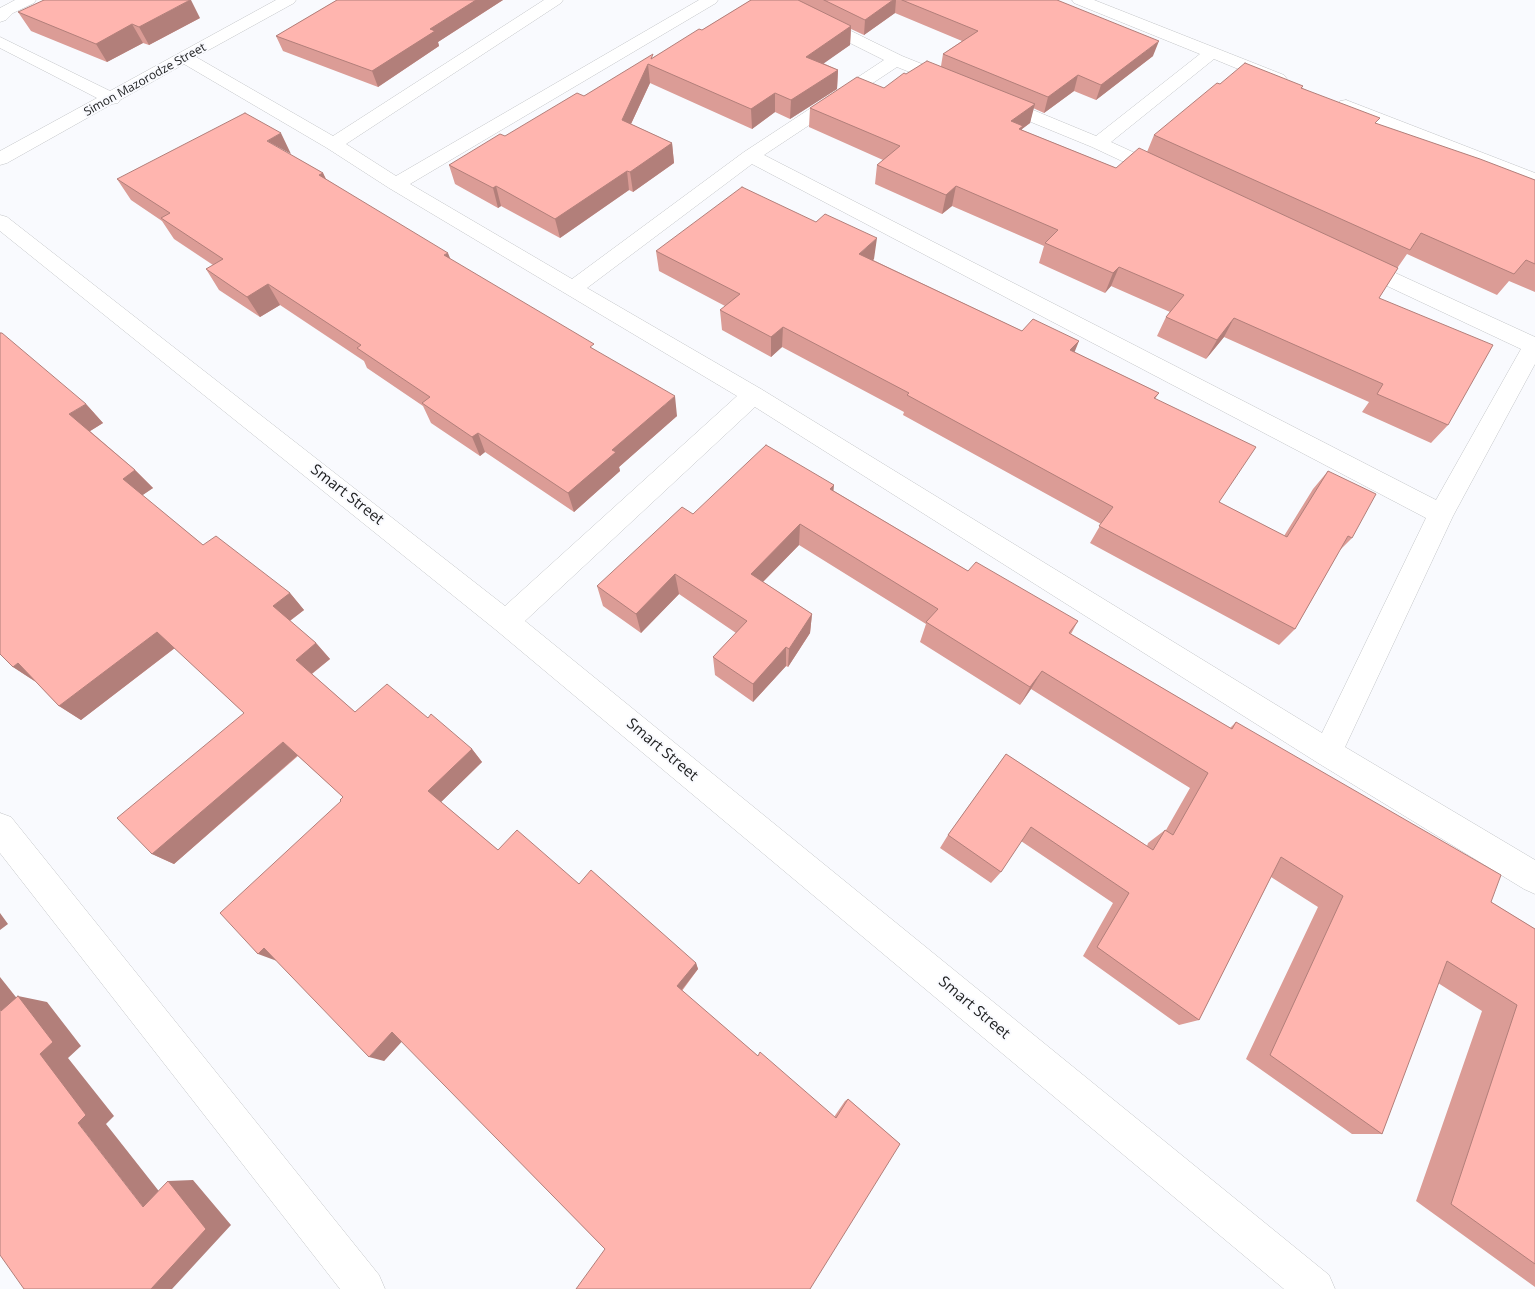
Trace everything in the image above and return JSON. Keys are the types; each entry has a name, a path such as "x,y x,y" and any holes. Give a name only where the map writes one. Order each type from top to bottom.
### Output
{"street":[{"path":"0,17 7,10 28,0"},
{"name":"Simon Mazorodze Street","path":"0,159 288,0"},
{"path":"333,144 555,0"},
{"path":"396,184 710,0"},
{"path":"776,0 896,60 1098,143 1178,180"},
{"path":"1080,0 1295,86"},
{"path":"0,42 112,98"},
{"path":"1098,143 1212,53"},
{"path":"185,58 333,144 396,184 753,395 1328,753 1535,878"},
{"path":"573,288 751,156 896,60"},
{"path":"1332,100 1535,180"},
{"path":"751,156 1441,514"},
{"name":"Smart Street","path":"0,221 506,622 1315,1289"},
{"path":"1328,753 1441,514 1535,346 1338,255"},
{"path":"506,622 753,395"},
{"path":"0,828 365,1289"}],"building":[{"path":"44,0 190,0 139,27 132,24 96,44 18,12"},
{"path":"337,0 476,0 430,29 435,31 372,71 276,36"},
{"path":"751,0 798,0 851,26 806,57 838,70 791,100 775,93 751,109 648,64 622,120 672,143 555,219 496,186 493,188 449,165 500,134 505,136 577,93 584,96 653,54 651,59"},
{"path":"824,0 893,0 865,20"},
{"path":"902,0 1057,0 1159,41 1101,85 1078,75 1048,97 943,54 978,31"},
{"path":"927,61 1035,104 1011,121 1023,126 1019,129 1116,168 1139,148 1398,268 1379,298 1493,345 1448,425 1377,394 1383,384 1234,318 1217,340 1166,317 1184,295 1119,267 1113,273 1045,243 1058,230 956,186 946,195 877,165 900,146 810,108 857,77 884,88 904,73 906,74"},
{"path":"1245,63 1303,86 1301,88 1380,118 1375,123 1535,180 1535,264 1526,260 1514,274 1421,233 1410,250 1154,135 1217,83 1220,84"},
{"path":"245,113 281,133 267,141 323,173 319,175 448,253 444,255 594,344 590,347 675,396 612,450 616,452 568,493 478,433 472,437 422,403 430,397 357,348 361,345 268,284 247,297 206,269 223,259 161,218 170,213 117,179"},
{"path":"742,187 816,222 825,214 877,238 859,254 1022,331 1033,319 1079,341 1070,350 1159,393 1154,398 1256,447 1219,502 1287,537 1328,471 1376,494 1352,538 1348,536 1295,629 1099,526 1113,507 907,395 909,393 783,327 771,337 720,310 740,294 656,251"},
{"path":"0,333 86,404 69,414 135,470 123,479 203,545 216,536 290,593 273,606 316,643 296,660 355,712 387,684 428,718 431,714 472,749 428,791 498,850 517,830 579,884 591,870 696,963 677,986 758,1056 760,1052 836,1118 848,1099 900,1144 810,1289 576,1289 605,1249 392,1032 369,1057 264,948 258,954 220,913 341,801 343,797 283,742 152,854 117,818 244,713 157,632 59,706 18,663 13,667 0,654"},
{"path":"766,445 834,485 830,489 968,571 976,562 1078,621 1069,633 1232,729 1236,722 1501,875 1491,902 1535,929 1535,1264 1451,1204 1517,1005 1447,961 1382,1134 1270,1055 1343,896 1281,857 1199,1020 1097,947 1129,893 1031,827 1001,872 948,835 1006,754 1153,850 1165,830 1173,835 1208,773 1042,671 1030,687 926,622 938,609 800,524 751,574 812,614 789,649 786,647 753,684 713,657 747,621 675,574 636,614 597,586 682,507 693,514"},
{"path":"18,996 53,1042 40,1054 86,1115 78,1123 143,1207 168,1181 206,1229 151,1289 24,1289 0,1255 0,1009 1,1011"}]}
